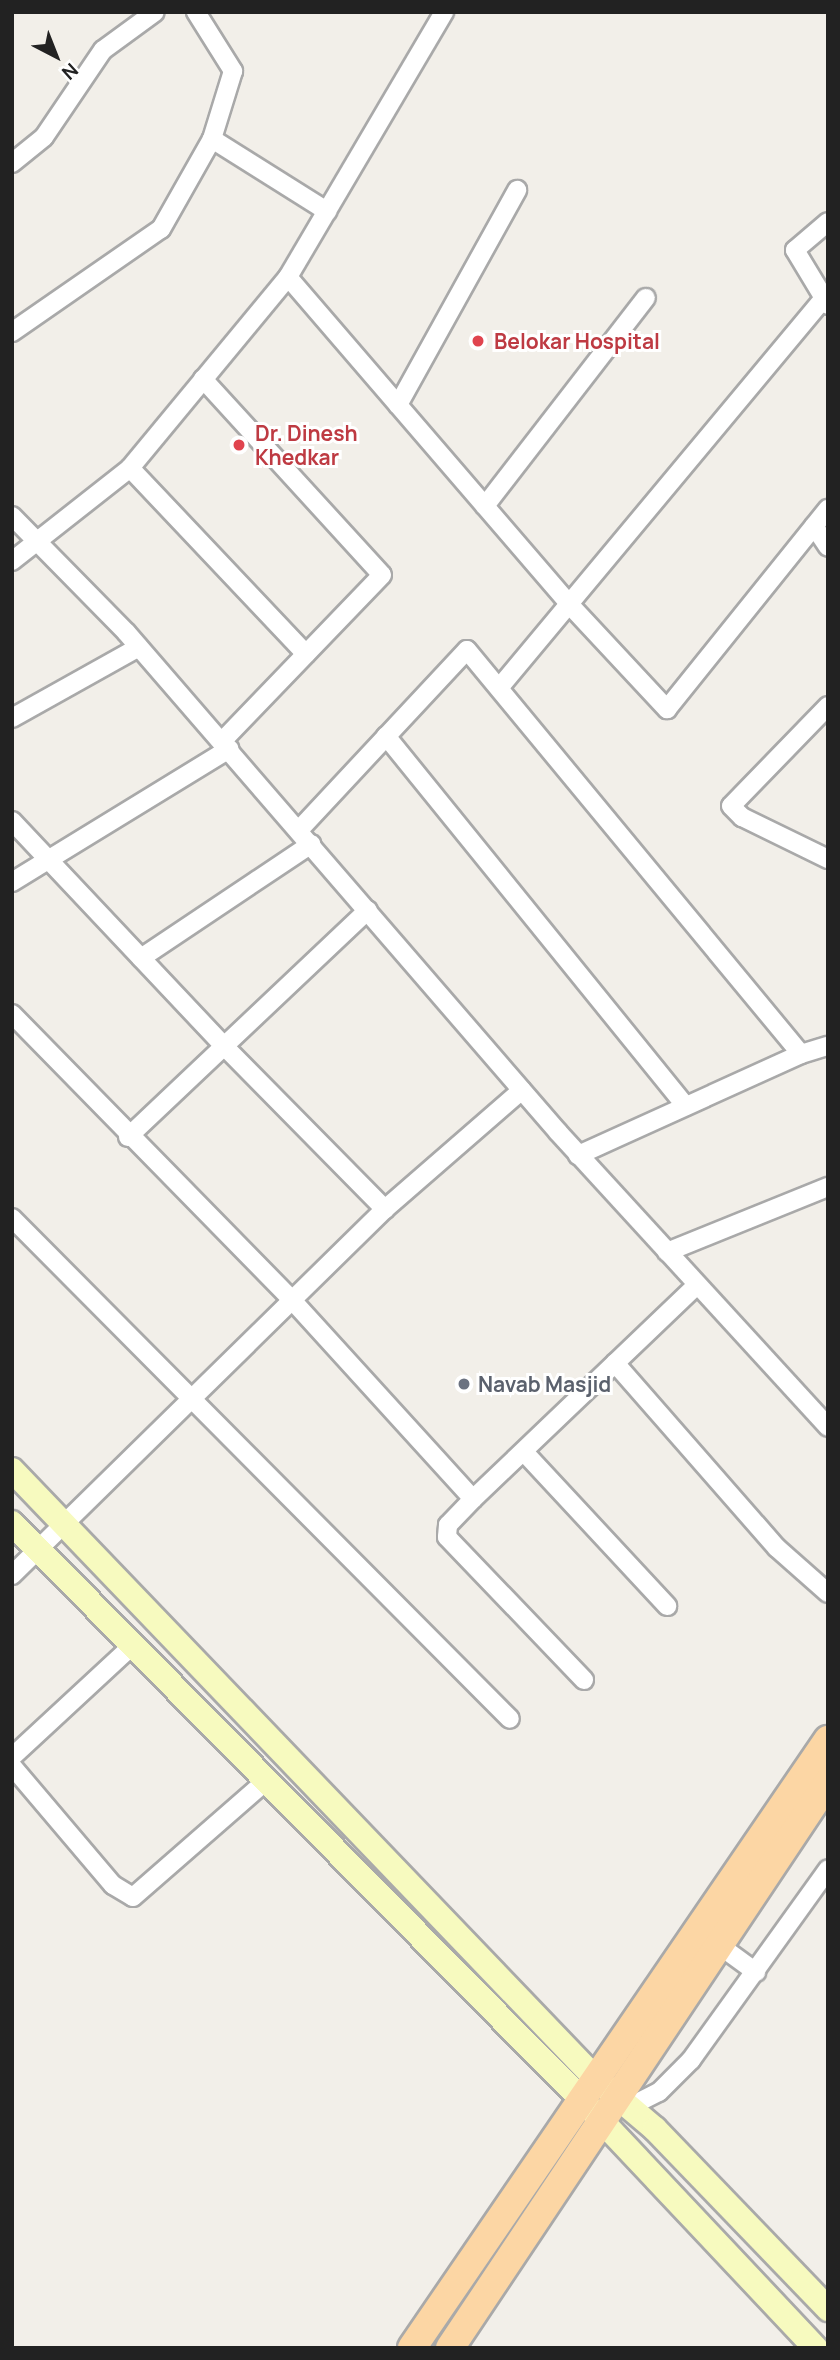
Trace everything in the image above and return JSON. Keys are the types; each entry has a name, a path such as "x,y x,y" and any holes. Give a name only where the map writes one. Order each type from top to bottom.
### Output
{"main road":[{"path":"12,1470 606,2094"},
{"path":"12,1523 266,1781 606,2094 828,2309"},
{"path":"450,2348 600,2120 606,2094 828,1740"},
{"path":"412,2348 719,1945 828,1782"},
{"path":"600,2120 816,2348"}],"street":[{"path":"12,163 44,136 103,50 155,12"},
{"path":"12,332 161,229 212,139 233,71 195,12"},
{"path":"12,561 130,468 288,277 444,12"},
{"path":"212,139 327,211"},
{"path":"398,405 517,190"},
{"path":"499,688 826,301 795,250 828,222"},
{"path":"288,277 569,604 667,709 828,509"},
{"path":"485,506 646,298"},
{"path":"12,882 225,745 306,654 382,575 203,379"},
{"path":"130,468 306,654"},
{"path":"12,516 139,647 578,1155 828,1427"},
{"path":"814,526 828,547"},
{"path":"12,718 139,647"},
{"path":"299,830 467,650 801,1054"},
{"path":"828,706 731,806 742,817 828,859"},
{"path":"386,737 686,1106"},
{"path":"12,821 46,861 385,1209"},
{"path":"141,958 311,844"},
{"path":"128,1137 368,910"},
{"path":"12,1014 128,1137 292,1300 473,1499"},
{"path":"578,1155 801,1054 828,1045"},
{"path":"12,1575 385,1209 522,1090"},
{"path":"667,1252 828,1187"},
{"path":"12,1218 510,1719"},
{"path":"584,1680 447,1537 448,1525 697,1284"},
{"path":"614,1363 777,1548 828,1593"},
{"path":"525,1453 667,1606"},
{"path":"12,1757 132,1646"},
{"path":"12,1766 113,1885 133,1897 266,1781"},
{"path":"606,2094 676,2078 756,1972 828,1869"},
{"path":"719,1945 756,1972"}],"place":[{"name":"Belokar Hospital","path":"478,341"},
{"name":"Dr. Dinesh Khedkar","path":"239,445"},
{"name":"Navab Masjid","path":"464,1384"}]}
